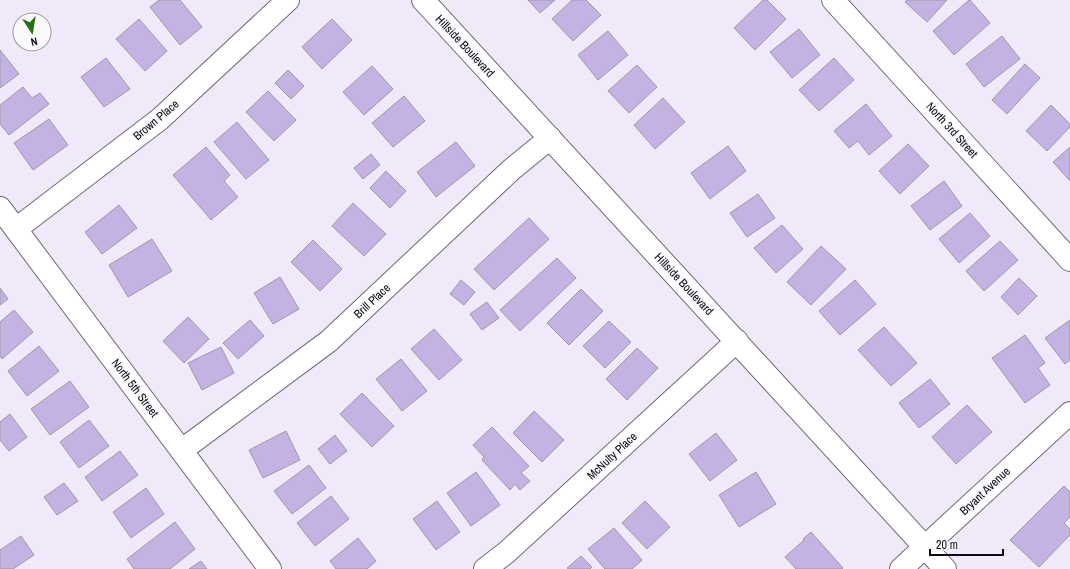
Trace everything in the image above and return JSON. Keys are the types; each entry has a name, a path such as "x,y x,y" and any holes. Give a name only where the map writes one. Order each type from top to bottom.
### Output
{"street":[{"name":"Brown Place","path":"16,229 160,119 288,0"},
{"name":"Hillside Boulevard","path":"423,0 945,569"},
{"name":"North 3rd Street","path":"833,0 1070,260"},
{"name":"Brill Place","path":"182,450 330,341 511,170 550,138"},
{"name":"North 5th Street","path":"0,208 270,569"},
{"name":"McNulty Place","path":"485,569 507,552 737,341"},
{"name":"Bryant Avenue","path":"901,569 1070,413"}],"building":[{"path":"159,0 180,0 202,27 180,45 150,7"},
{"path":"528,0 555,0 540,13"},
{"path":"572,0 586,0 601,15 573,41 552,19"},
{"path":"763,0 767,0 786,19 755,50 734,28"},
{"path":"907,0 947,0 927,22 905,2"},
{"path":"969,0 990,23 954,55 933,31"},
{"path":"139,19 167,51 145,71 116,39"},
{"path":"332,19 352,40 322,69 302,47"},
{"path":"799,29 820,55 792,78 770,52"},
{"path":"608,31 628,55 598,80 578,55"},
{"path":"1002,36 1020,59 984,87 966,64"},
{"path":"0,50 19,74 0,88"},
{"path":"106,58 130,89 104,107 81,77"},
{"path":"834,58 854,80 819,111 799,90"},
{"path":"1025,64 1040,78 1007,114 992,100"},
{"path":"637,65 657,87 629,113 608,91"},
{"path":"372,66 393,89 364,115 343,92"},
{"path":"288,70 304,86 291,99 275,83"},
{"path":"23,87 32,98 40,93 49,104 9,135 0,124 0,105"},
{"path":"268,91 296,120 274,141 246,112"},
{"path":"404,96 425,121 393,147 372,123"},
{"path":"663,98 685,122 655,149 634,125"},
{"path":"866,104 892,136 869,155 858,141 849,148 834,131"},
{"path":"1051,105 1070,124 1070,127 1047,151 1026,131"},
{"path":"49,119 68,145 33,170 14,143"},
{"path":"237,122 269,160 246,179 214,142"},
{"path":"456,142 475,166 436,197 417,172"},
{"path":"908,144 929,166 900,194 879,171"},
{"path":"728,146 746,171 710,199 691,173"},
{"path":"206,147 230,175 224,181 238,197 211,220 173,175"},
{"path":"1070,147 1070,181 1053,162"},
{"path":"371,154 380,165 363,179 354,168"},
{"path":"386,171 406,191 390,208 370,188"},
{"path":"944,181 962,206 930,230 911,206"},
{"path":"758,194 775,218 747,237 730,213"},
{"path":"353,203 386,234 364,256 332,226"},
{"path":"119,205 137,228 102,254 85,232"},
{"path":"970,213 990,236 959,263 939,239"},
{"path":"529,218 549,239 494,290 474,269"},
{"path":"782,225 803,249 776,273 754,248"},
{"path":"152,239 172,271 128,297 109,265"},
{"path":"313,240 342,269 320,291 291,262"},
{"path":"1000,241 1018,260 984,291 966,271"},
{"path":"821,246 846,269 811,305 787,282"},
{"path":"557,258 576,278 520,331 500,310"},
{"path":"280,277 299,309 273,324 254,293"},
{"path":"1019,278 1037,296 1018,315 1001,297"},
{"path":"461,280 475,292 464,305 450,294"},
{"path":"855,280 876,304 840,335 819,311"},
{"path":"0,288 8,299 0,305"},
{"path":"581,289 603,311 569,345 547,323"},
{"path":"487,302 499,318 482,330 470,314"},
{"path":"14,310 33,332 2,359 0,356 0,322"},
{"path":"188,317 209,339 184,363 163,341"},
{"path":"250,320 264,336 238,359 223,343"},
{"path":"1070,320 1070,360 1065,364 1045,338"},
{"path":"609,321 631,342 605,368 583,346"},
{"path":"884,327 917,363 891,386 858,350"},
{"path":"434,329 462,360 439,380 411,349"},
{"path":"1025,335 1045,363 1038,368 1050,385 1025,403 992,358"},
{"path":"39,346 59,371 27,396 8,371"},
{"path":"221,347 234,373 202,390 188,363"},
{"path":"637,348 658,368 627,400 606,379"},
{"path":"401,359 427,391 402,411 376,379"},
{"path":"930,379 950,404 919,428 899,403"},
{"path":"70,381 89,407 50,435 31,409"},
{"path":"362,393 394,426 372,447 340,414"},
{"path":"967,405 992,432 956,464 932,437"},
{"path":"534,411 564,440 542,462 513,433"},
{"path":"10,414 27,437 9,451 0,440 0,422"},
{"path":"89,420 109,446 79,468 60,442"},
{"path":"492,427 529,466 521,473 530,481 520,490 515,484 510,490 482,460 484,457 473,445"},
{"path":"286,431 300,460 263,478 249,450"},
{"path":"716,433 737,460 710,481 689,454"},
{"path":"335,435 347,451 330,464 318,449"},
{"path":"120,451 138,475 102,501 85,477"},
{"path":"309,465 326,488 292,514 274,491"},
{"path":"476,472 500,505 471,526 447,493"},
{"path":"756,472 776,504 739,527 719,495"},
{"path":"64,483 78,501 57,515 44,497"},
{"path":"1064,486 1070,492 1070,517 1064,523 1070,529 1070,535 1039,567 1010,540"},
{"path":"146,488 164,514 131,538 113,512"},
{"path":"331,496 349,519 315,546 297,523"},
{"path":"437,501 460,532 436,550 413,519"},
{"path":"645,501 670,527 647,549 622,523"},
{"path":"175,522 195,549 170,569 134,569 127,559"},
{"path":"614,528 642,560 632,569 605,569 588,549"},
{"path":"811,532 843,568 842,569 796,569 785,557"},
{"path":"21,536 34,555 13,569 0,569 0,550"},
{"path":"358,538 376,561 367,569 336,569 330,561"},
{"path":"581,556 592,567 590,569 567,568"},
{"path":"201,561 207,569 189,569"}]}
